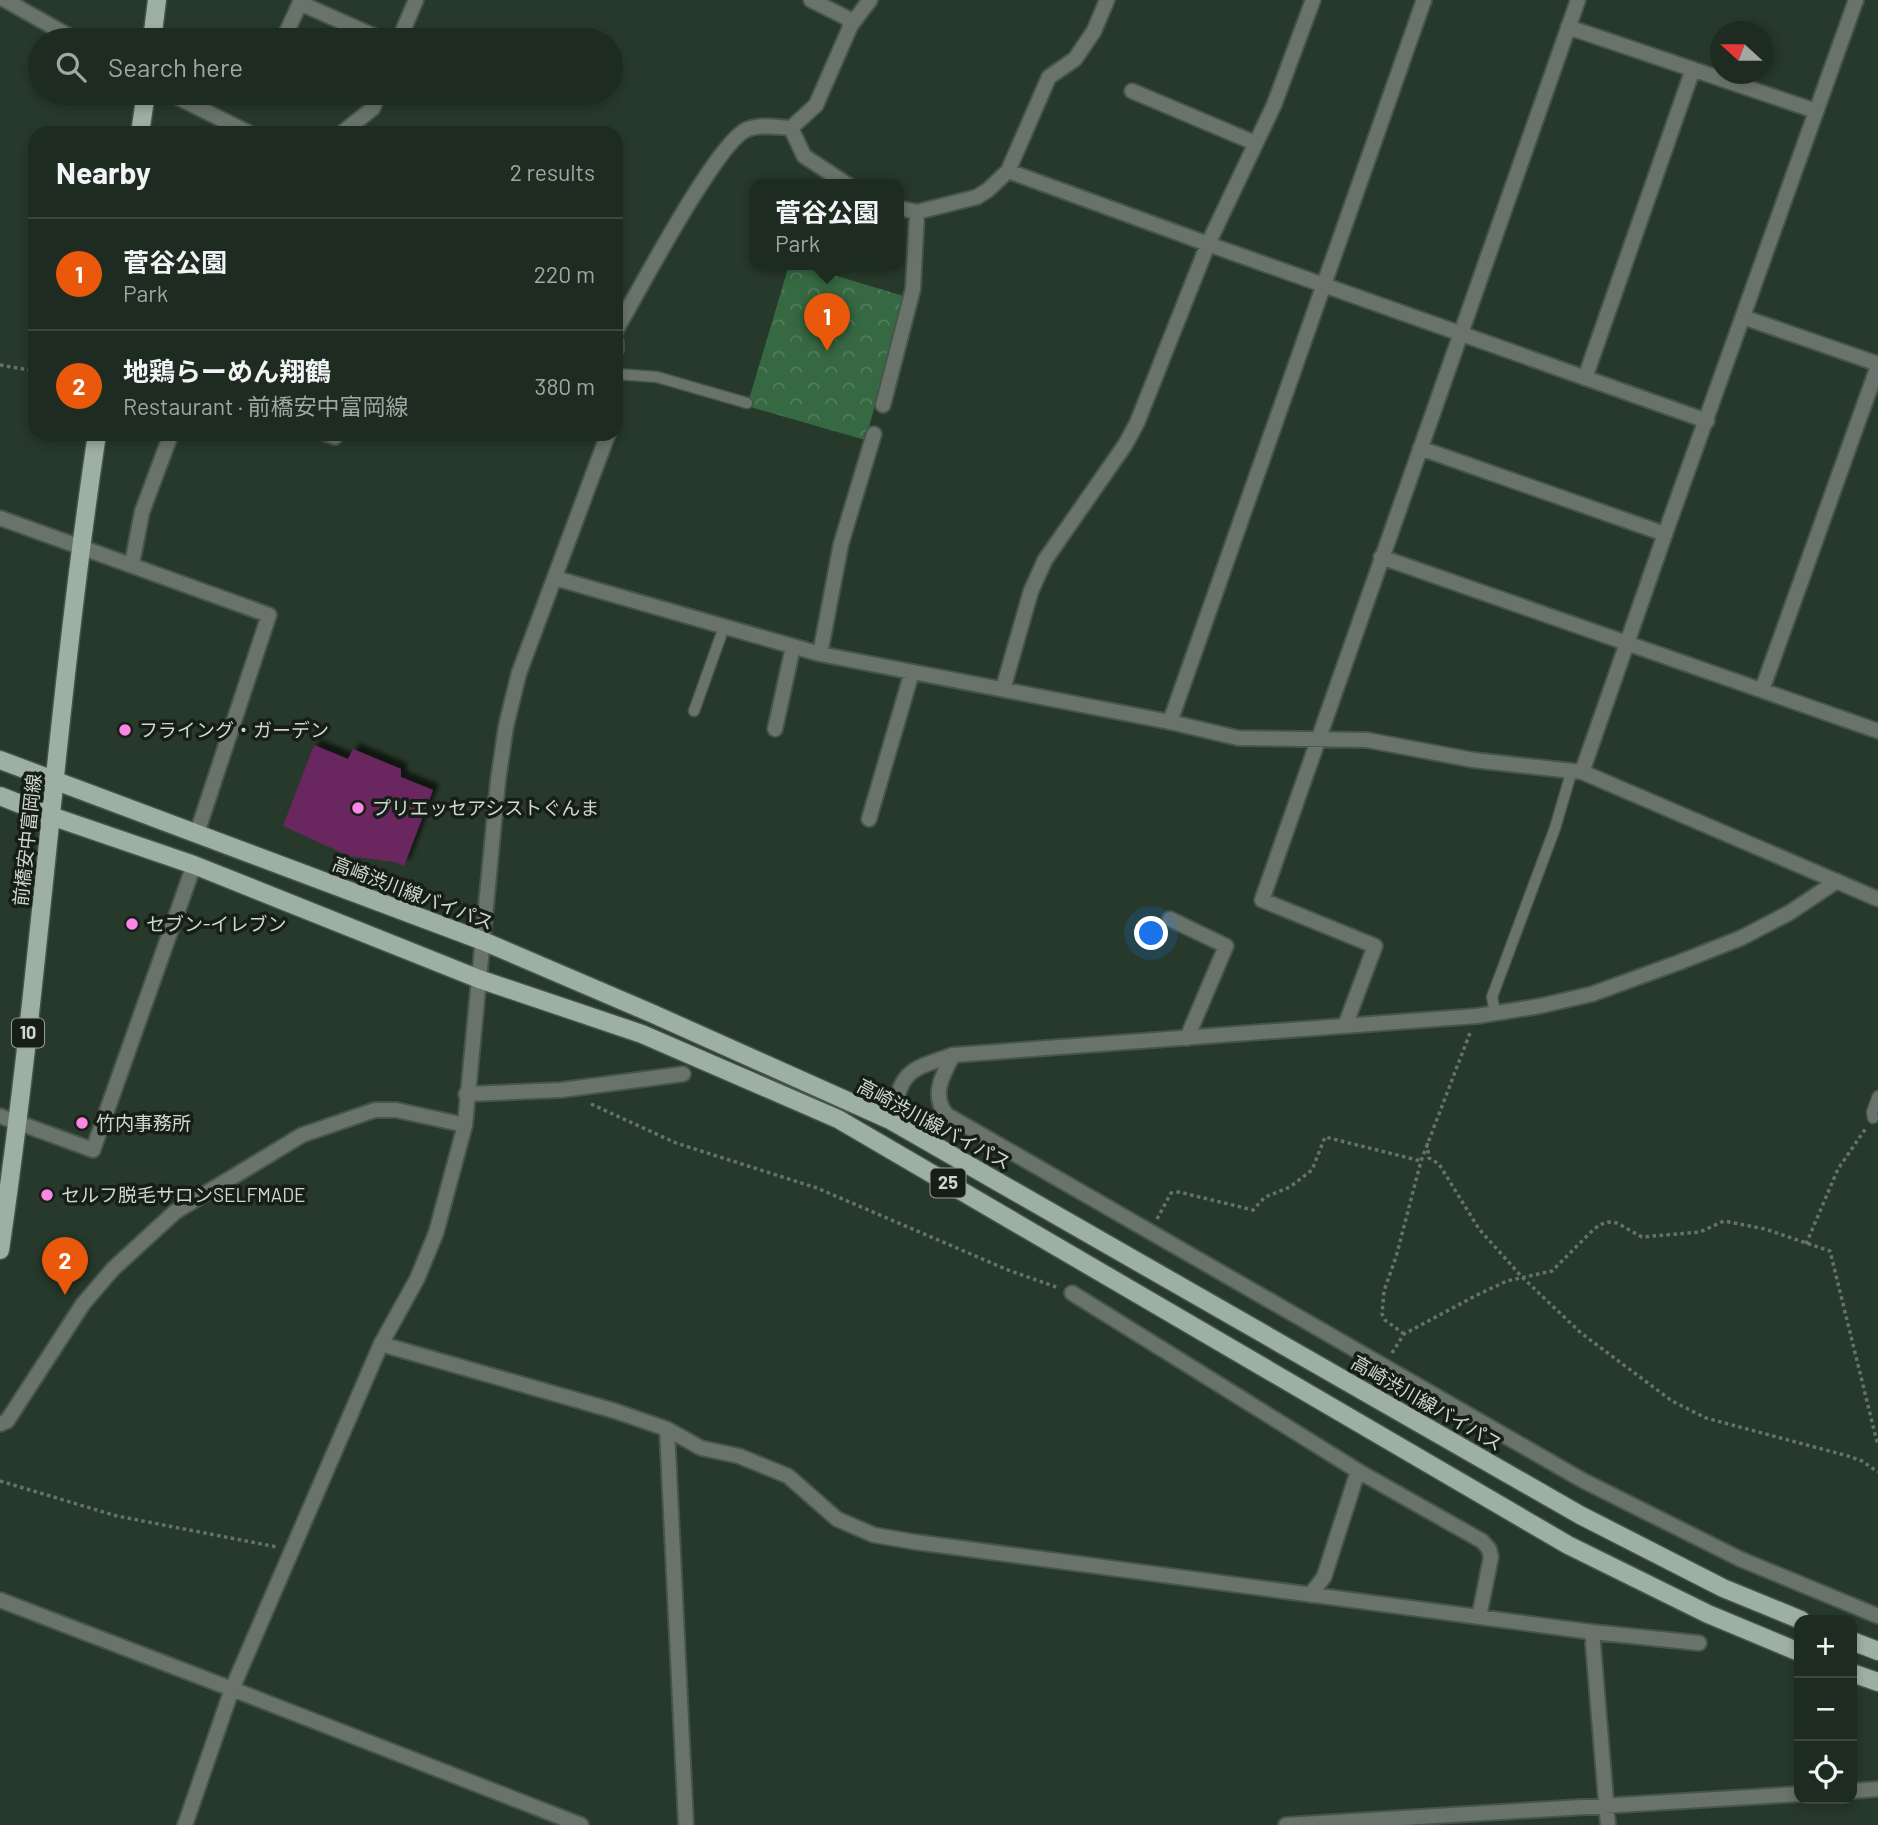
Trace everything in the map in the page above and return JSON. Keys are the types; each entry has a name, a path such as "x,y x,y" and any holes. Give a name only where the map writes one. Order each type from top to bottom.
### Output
{"main road":[{"path":"154,28 157,0"},
{"path":"141,126 144,105"},
{"name":"前橋安中富岡線","path":"0,1250 19,1124 80,546 96,441"},
{"name":"高崎渋川線バイパス","path":"0,760 483,942 651,1013 890,1120 1580,1515 1723,1588 1794,1617"},
{"name":"25","path":"0,796 194,865 479,979 642,1034 838,1119 1568,1545 1708,1614 1794,1650"},
{"path":"1857,1643 1878,1651"},
{"path":"1857,1675 1878,1682"}],"street":[{"path":"5,0 55,28"},
{"path":"404,28 416,0"},
{"path":"811,0 847,18 851,25"},
{"path":"623,318 726,147 736,135 749,128 792,128 816,105 851,25 870,0"},
{"path":"904,209 917,212 977,197 1008,171 1049,77 1075,59 1094,31 1107,0"},
{"path":"1003,689 1031,591 1045,560 1125,445 1137,423 1208,244 1274,105 1313,0"},
{"path":"1170,722 1424,0"},
{"path":"1345,1026 1375,946 1262,900 1578,0"},
{"path":"1577,771 1627,643 1856,0"},
{"path":"288,28 300,1 357,28"},
{"path":"1569,27 1816,111"},
{"path":"1586,378 1693,69"},
{"path":"1132,91 1255,143"},
{"path":"193,105 235,126"},
{"path":"351,126 374,105"},
{"path":"792,128 804,156 839,179"},
{"path":"1008,171 1707,421"},
{"path":"883,405 913,289 917,212"},
{"path":"1743,317 1878,365 1762,690"},
{"path":"820,654 841,544 874,434"},
{"path":"132,564 142,512 168,441"},
{"path":"185,1825 232,1689 381,1345 417,1279 436,1233 465,1125 498,781 506,726 519,673 605,441"},
{"path":"1420,447 1665,534"},
{"path":"0,518 269,615 197,833"},
{"path":"1381,557 1878,731"},
{"path":"555,578 820,654 1170,722 1238,738 1367,740 1473,760 1577,771 1878,899"},
{"path":"775,729 793,647"},
{"path":"869,819 912,672"},
{"path":"0,1116 93,1150 194,865"},
{"path":"890,1120 900,1085 915,1068 953,1055 1477,1016 1592,994 1741,938 1788,913 1838,881"},
{"path":"1170,919 1226,946 1187,1038"},
{"path":"953,1055 940,1080 939,1102 947,1115 1571,1474 1740,1559 1878,1616"},
{"path":"467,1094 561,1090 683,1074"},
{"path":"0,1424 7,1421 83,1304 113,1269 175,1212 302,1135 375,1110 396,1110 465,1125"},
{"path":"1072,1293 1357,1471 1482,1541 1489,1549 1490,1557 1479,1617"},
{"path":"381,1345 602,1407 667,1429 701,1448 739,1457 788,1476 837,1519 874,1535 1592,1632 1699,1643"},
{"path":"667,1429 685,1825"},
{"path":"1310,1595 1324,1577 1348,1509 1357,1471"},
{"path":"0,1600 581,1825"},
{"path":"1592,1632 1608,1825"},
{"path":"1857,1790 1878,1789"},
{"path":"1286,1825 1794,1794"}],"lane":[{"path":"623,375 657,377 747,403"},
{"path":"694,711 723,627"},
{"path":"1495,1012 1492,997 1577,771"},
{"path":"1873,1118 1872,1112 1878,1096"}],"path":[{"path":"0,365 28,370"},
{"path":"1404,1334 1385,1320 1382,1314 1384,1291 1427,1143 1477,1016"},
{"path":"561,1090 676,1143 817,1188 1009,1270 1072,1293"},
{"path":"1806,1244 1838,1170 1873,1118"},
{"path":"1150,1233 1171,1193 1179,1192 1253,1210 1265,1197 1290,1187 1312,1170 1325,1137 1421,1161"},
{"path":"1427,1143 1429,1158 1439,1164 1479,1229 1522,1278 1581,1333 1633,1373 1689,1411 1848,1456 1862,1461 1878,1472"},
{"path":"1383,1366 1404,1334 1507,1281 1552,1271 1599,1225 1617,1223 1642,1237 1700,1232 1724,1221 1765,1228 1830,1251 1878,1446"},
{"path":"0,1481 117,1516 292,1550"}],"green space":[{"path":"788,270 817,270 907,297 865,440 747,406"}],"building":[{"name":"プリエッセアシストぐんま","path":"314,745 348,759 353,749 401,769 401,777 433,790 404,866 395,862 349,856 283,826"}],"place":[{"name":"菅谷公園","path":"827,351"},
{"name":"フライング・ガーデン","path":"125,730"},
{"name":"プリエッセアシストぐんま","path":"358,808"},
{"name":"セブン-イレブン","path":"132,924"},
{"name":"竹内事務所","path":"82,1123"},
{"name":"セルフ脱毛サロンSELFMADE","path":"47,1195"},
{"name":"地鶏らーめん翔鶴","path":"65,1295"}]}
